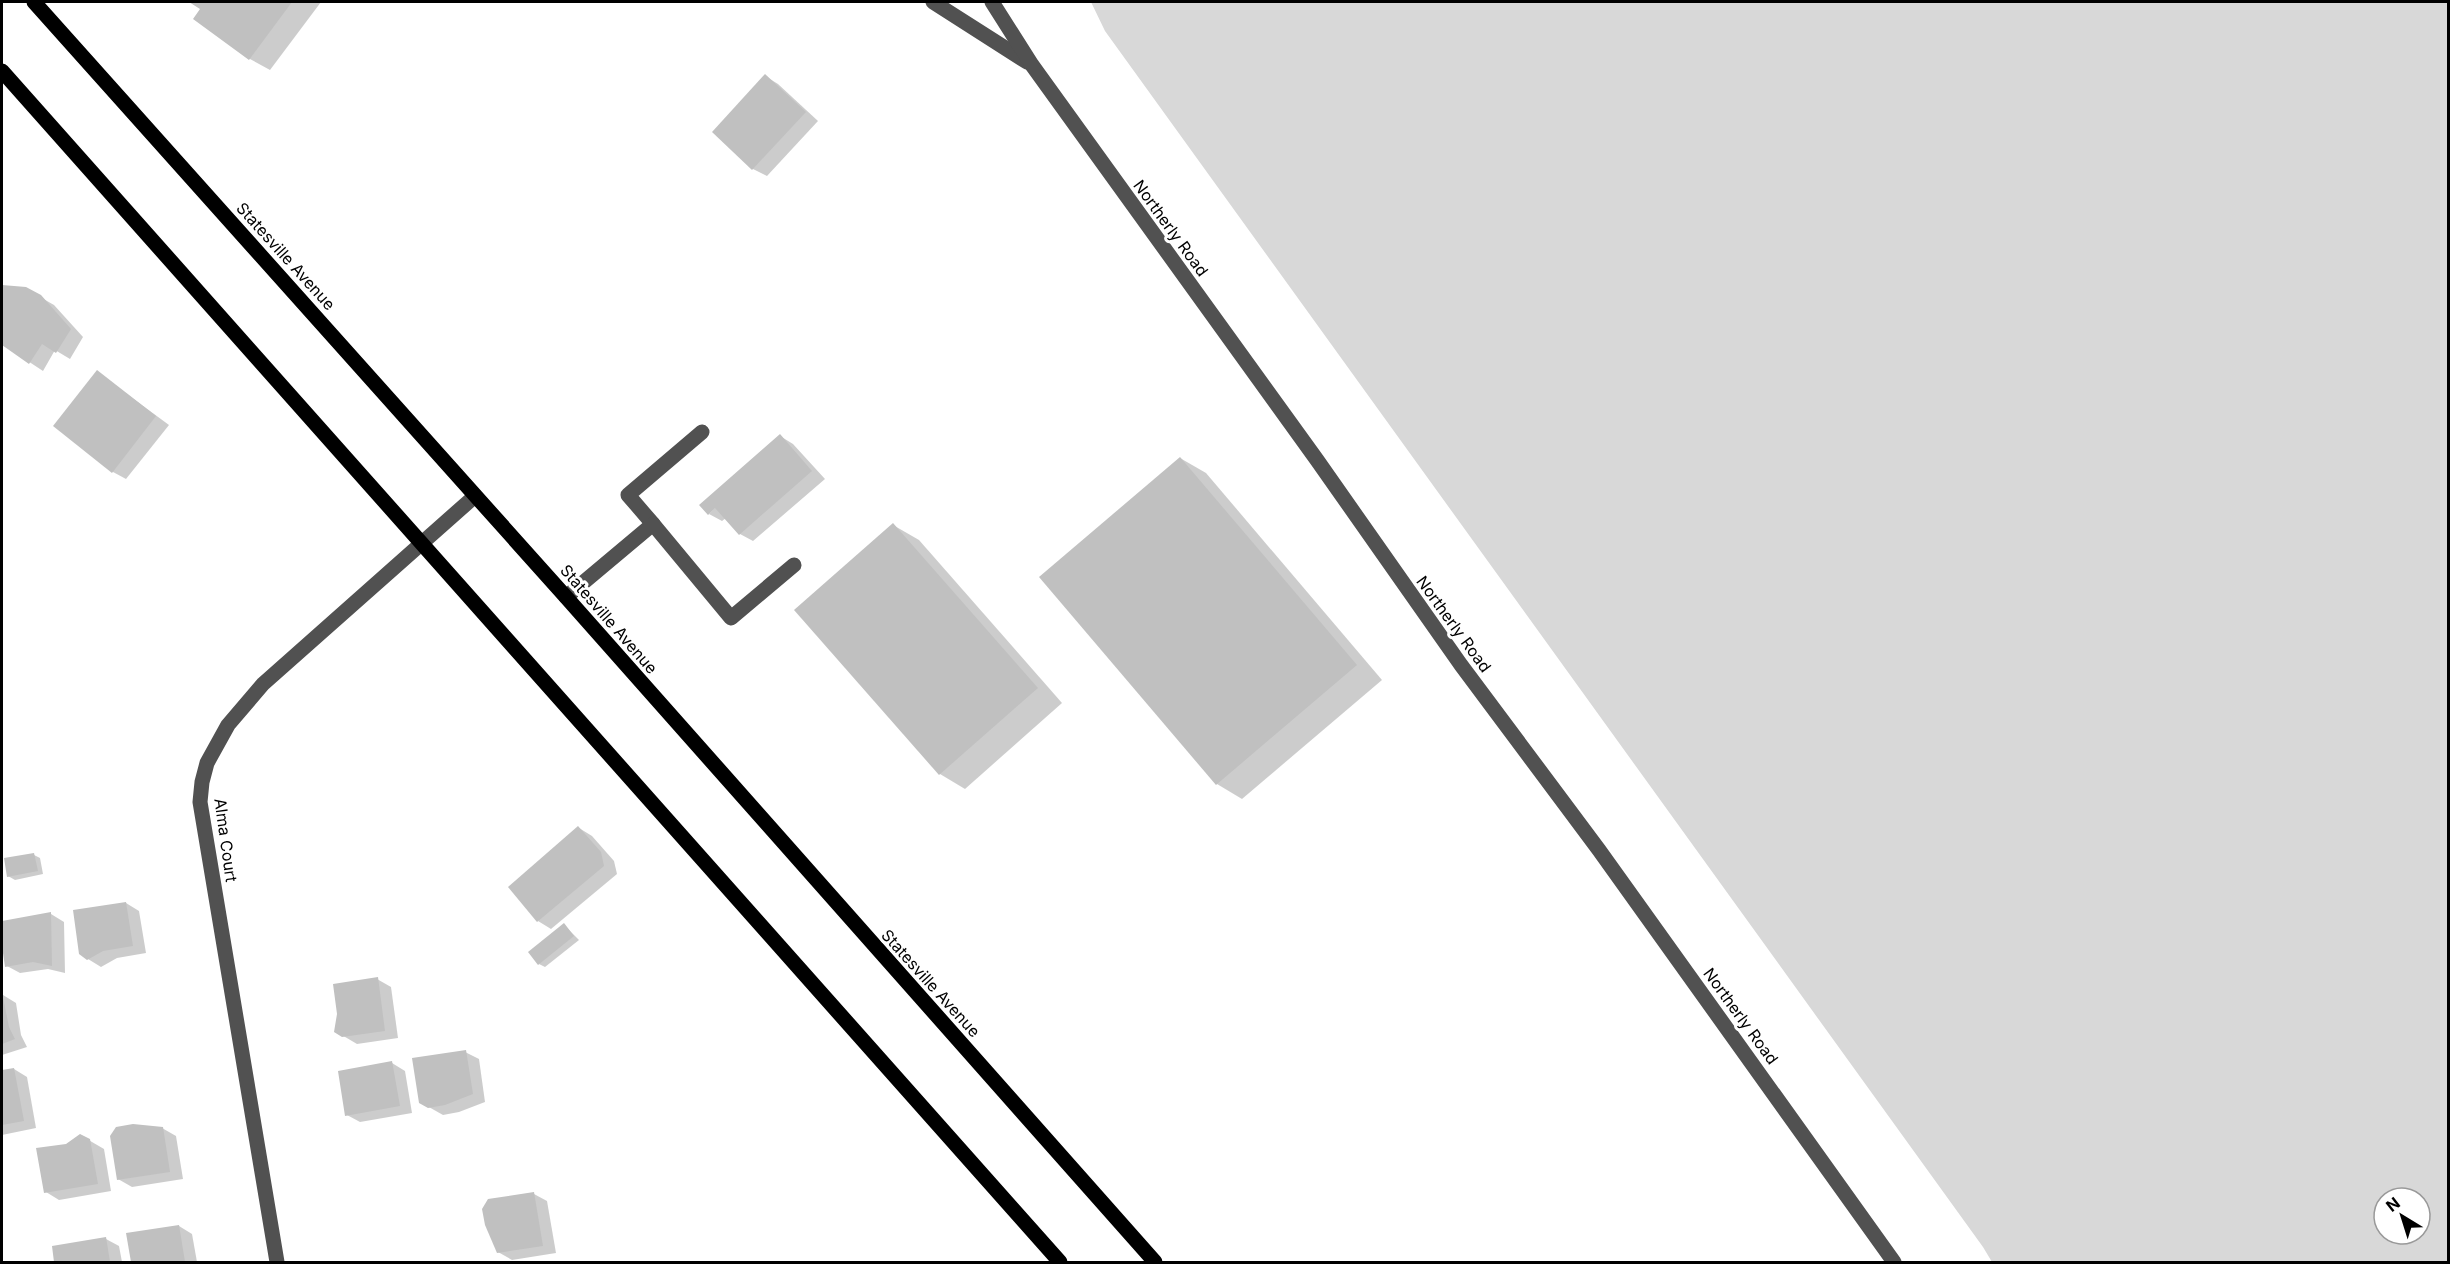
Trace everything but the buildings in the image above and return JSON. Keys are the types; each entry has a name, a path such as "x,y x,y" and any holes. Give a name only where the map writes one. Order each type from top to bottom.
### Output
{"main road":[{"name":"Statesville Avenue","path":"34,2 566,597 1155,1263"},
{"path":"2,71 1060,1263"}],"street":[{"path":"933,2 1032,65"},
{"name":"Northerly Road","path":"992,2 1032,65 1317,460 1461,665 1599,850 1894,1263"},
{"path":"702,432 628,495 731,618 794,565"},
{"name":"Alma Court","path":"277,1263 200,802 202,782 207,764 228,725 263,684 475,496"},
{"path":"566,597 653,524"}],"shaded area":[{"path":"1091,2 2448,2 2448,1262 1992,1262 1105,31"}]}
